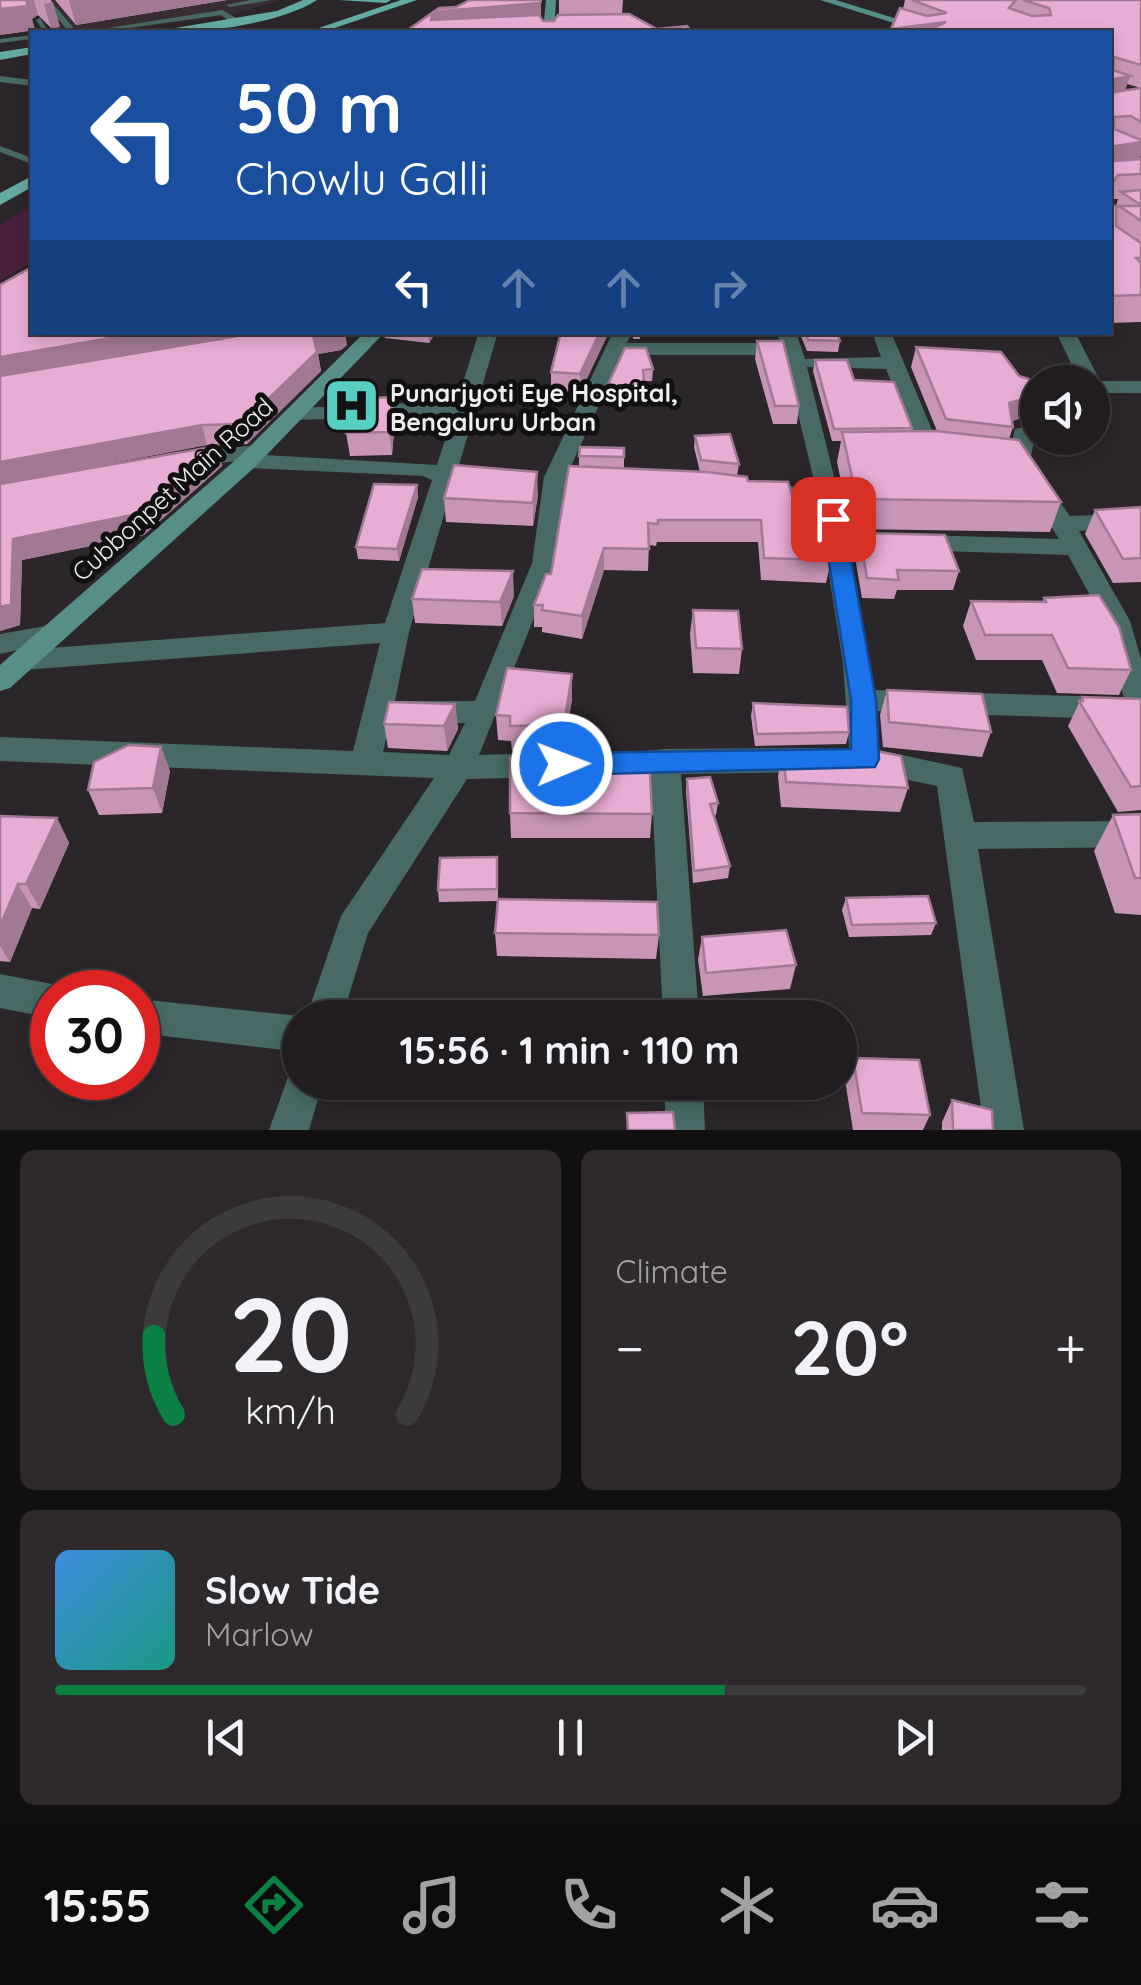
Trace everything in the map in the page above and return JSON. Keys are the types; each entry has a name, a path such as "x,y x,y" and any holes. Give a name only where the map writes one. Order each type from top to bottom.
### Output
{"main road":[{"path":"171,30 278,14 312,0"},
{"path":"344,0 390,0"},
{"path":"278,14 319,30 412,0"},
{"path":"0,56 30,51"},
{"path":"0,200 30,182"}],"street":[{"path":"532,24 553,25 551,0"},
{"path":"825,0 925,30"},
{"path":"889,3 888,10 902,24"},
{"name":"Cubbonpet Main Road","path":"11,652 50,634 252,457 373,335"},
{"path":"366,763 396,632 488,335"},
{"path":"881,335 929,449"},
{"path":"1066,335 1081,365"},
{"path":"330,1000 353,927 458,767 485,712 544,563 555,481 620,341 792,348 894,364"},
{"path":"792,348 830,451 830,498 864,700 865,759"},
{"path":"1110,386 1141,387"},
{"path":"297,414 466,407"},
{"path":"864,700 1141,710 1117,621 1069,536 1010,459 1020,438"},
{"path":"170,463 252,457 428,469 444,478 488,481"},
{"path":"740,487 830,498"},
{"path":"837,540 1069,536 1141,520"},
{"path":"0,681 11,652 396,632"},
{"path":"378,712 485,712"},
{"path":"0,750 458,767 865,759 951,778 1004,1130"},
{"path":"665,762 676,870 680,1000"},
{"path":"959,836 1141,834"},
{"path":"0,991 30,996"},
{"path":"160,1018 282,1032"},
{"path":"289,1130 298,1100"},
{"path":"684,1100 685,1130"}],"lane":[{"path":"46,0 72,30"},
{"path":"230,5 266,0"},
{"path":"100,30 222,12 235,21"},
{"path":"40,20 46,30"},
{"path":"0,41 30,37"},
{"path":"0,79 30,83"},
{"path":"0,149 30,160"},
{"path":"0,161 30,171"}],"shaded area":[{"path":"40,0 280,0 231,15 122,30 66,30"},
{"path":"30,207 30,263 0,281 0,225"}],"building":[{"path":"0,0 26,0 28,6 0,9"},
{"path":"470,0 541,0 440,11 432,14 431,20 539,15 543,21 554,21 558,15 629,14 657,29 687,26 690,30 408,30 439,8 456,7"},
{"path":"912,0 1016,0 1009,8 1032,16 1051,15 1049,8 1023,0 1141,0 1141,65 1114,57 1113,70 1130,76 1114,79 1114,92 1141,88 1141,122 1131,116 1114,117 1114,129 1141,140 1115,146 1115,161 1141,159 1141,174 1118,175 1112,180 1112,30 928,30 946,22 891,29 900,8 927,16 947,13"},
{"path":"1141,190 1141,205 1121,192"},
{"path":"1112,206 1141,206 1141,221 1116,207 1116,226 1141,243 1141,258 1136,258 1141,263 1141,295 1112,296"},
{"path":"30,268 30,335 128,335 0,357 0,285"},
{"path":"244,335 318,335 313,336 317,352 242,424 202,425 0,462 0,376"},
{"path":"560,335 599,335 580,374 551,372"},
{"path":"807,335 838,335 840,341 808,340"},
{"path":"757,341 783,341 799,406 775,406"},
{"path":"916,347 1001,352 1020,376 1020,400 1009,403 1013,427 946,419"},
{"path":"625,348 646,348 653,369 643,370 645,391 605,391"},
{"path":"815,360 847,360 854,380 894,382 912,428 834,429"},
{"path":"392,397 389,432 346,433 352,399"},
{"path":"936,431 1019,440 1020,455 1029,455 1061,502 857,499 842,432"},
{"path":"730,434 739,464 701,460 695,436"},
{"path":"217,446 137,514 13,539 11,604 0,607 0,484"},
{"path":"580,447 624,448 624,457 579,456"},
{"path":"454,465 537,472 533,503 444,498"},
{"path":"569,466 707,472 747,477 748,481 788,482 801,527 826,528 831,560 764,558 761,520 658,520 658,524 648,523 649,549 604,548 582,616 542,610 543,605 534,605 546,574 551,574"},
{"path":"374,484 417,485 397,549 356,547"},
{"path":"1141,507 1141,558 1123,559 1095,510"},
{"path":"859,533 945,535 959,571 897,570 899,580 867,578"},
{"path":"422,569 513,571 500,602 412,599"},
{"path":"1099,595 1119,627 1131,670 1068,668 1052,635 985,635 971,601 1046,602 1044,598"},
{"path":"693,610 738,611 742,649 696,648"},
{"path":"507,668 572,674 564,725 510,726 510,716 496,715"},
{"path":"887,690 982,694 991,732 889,722"},
{"path":"1082,697 1141,699 1141,786 1131,787 1079,701 1083,701"},
{"path":"389,702 455,704 444,726 384,724"},
{"path":"753,703 847,707 849,732 757,734"},
{"path":"129,745 161,747 153,788 88,790 94,762"},
{"path":"871,750 901,756 908,788 786,782 783,751"},
{"path":"649,754 652,814 510,813 510,757"},
{"path":"710,777 718,803 710,804 730,866 694,871 687,779"},
{"path":"1141,814 1141,878 1135,878 1113,815"},
{"path":"0,816 57,818 26,884 18,884 0,926"},
{"path":"497,857 497,889 438,890 440,858"},
{"path":"928,896 936,923 852,925 846,898"},
{"path":"498,899 657,902 659,935 495,933"},
{"path":"786,930 796,965 706,973 702,937"},
{"path":"857,1058 919,1060 930,1115 862,1113"},
{"path":"952,1100 992,1110 993,1130 953,1130"},
{"path":"673,1112 675,1130 628,1130 627,1113"}],"place":[{"name":"Punarjyoti Eye Hospital, Bengaluru Urban","path":"351,406"}],"route":[{"path":"562,764 865,759 864,700 833,519"}]}
